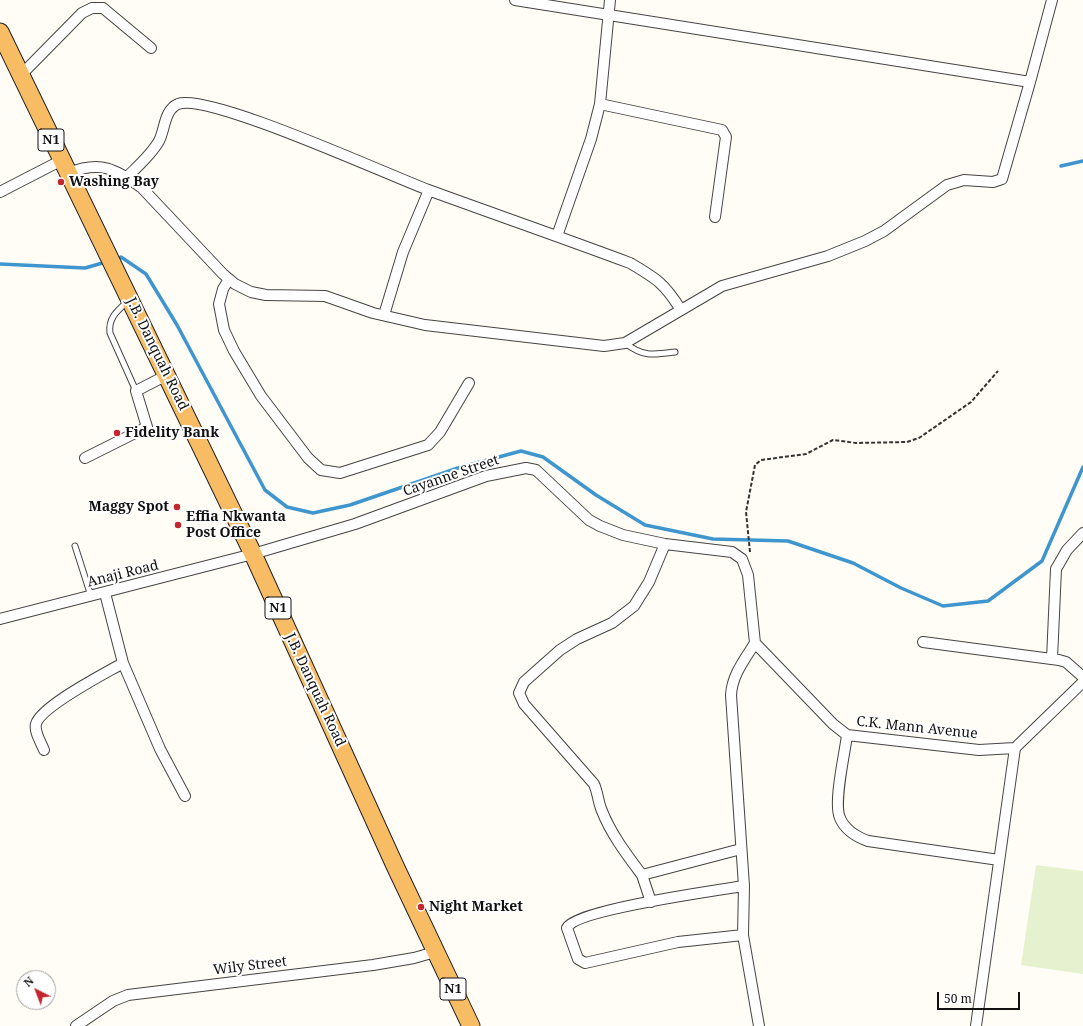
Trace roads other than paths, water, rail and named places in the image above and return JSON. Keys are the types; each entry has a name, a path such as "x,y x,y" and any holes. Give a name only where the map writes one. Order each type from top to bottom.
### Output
{"highway":[{"name":"J.B. Danquah Road","path":"0,32 253,554 470,1026"}],"street":[{"path":"515,0 1030,82"},
{"path":"557,236 591,139 600,104 610,0"},
{"path":"0,192 65,167 97,166 109,169 127,177 142,188 229,279 251,292 266,295 325,296 384,315 425,325 604,346 624,343 722,286 793,266 865,241 884,231 947,185 964,180 993,182 1002,179 1052,0"},
{"path":"20,76 82,13 92,8 103,8 151,48"},
{"path":"127,177 152,151 160,140 171,110 179,104 191,102 229,112 320,145 429,190 630,263 651,276 670,292 681,310"},
{"path":"600,104 722,130 726,137 715,217"},
{"path":"384,315 403,252 429,190"},
{"path":"229,279 223,289 219,304 224,330 234,351 261,396 308,458 321,470 340,473 428,445 440,432 469,383"},
{"path":"85,458 147,427 136,391 167,375"},
{"name":"Cayanne Street","path":"253,554 355,524 486,476 526,468 536,470 589,520 623,536 665,544"},
{"path":"1052,659 1056,569 1067,550 1083,533"},
{"path":"651,902 642,875 621,846 604,816 598,792 594,784 524,704 519,693 524,682 560,650 577,639 612,623 634,606 647,586 665,544 732,552 742,559 748,575 755,643 737,672 732,687 744,886 744,935 759,1026"},
{"name":"Anaji Road","path":"0,619 253,554"},
{"path":"105,593 123,663 160,749 185,796"},
{"path":"922,642 1066,662 1083,677"},
{"name":"C.K. Mann Avenue","path":"755,643 833,724 847,735 979,750 1015,748"},
{"path":"44,750 36,729 40,717 52,706 77,689 123,663"},
{"path":"976,1026 1015,748 1083,682"},
{"path":"847,735 838,807 840,818 850,831 858,837 868,841 999,860"},
{"path":"642,875 741,849"},
{"path":"744,886 651,902 595,914 570,924 567,930 578,960 585,963 678,942 744,935"},
{"name":"Wily Street","path":"76,1026 113,1001 128,995 374,965 414,958 435,952"}],"lane":[{"path":"130,298 112,316 109,325 110,333 136,391"},
{"path":"624,343 636,351 645,354 675,352"},
{"path":"75,546 91,596"}],"waterway":[{"path":"1061,166 1083,161"},
{"path":"116,259 121,257 146,274 177,325 265,490 287,507 313,513 350,505 458,468 521,451 543,457 596,495 645,525 713,539 788,541 853,563 901,588 943,606 988,601 1042,561 1083,467"},
{"path":"0,264 85,268 106,262"}],"place":[{"name":"Washing Bay","path":"61,182"},
{"name":"Fidelity Bank","path":"117,433"},
{"name":"Maggy Spot","path":"177,507"},
{"name":"Effia Nkwanta Post Office","path":"178,525"},
{"name":"Night Market","path":"421,907"}]}
